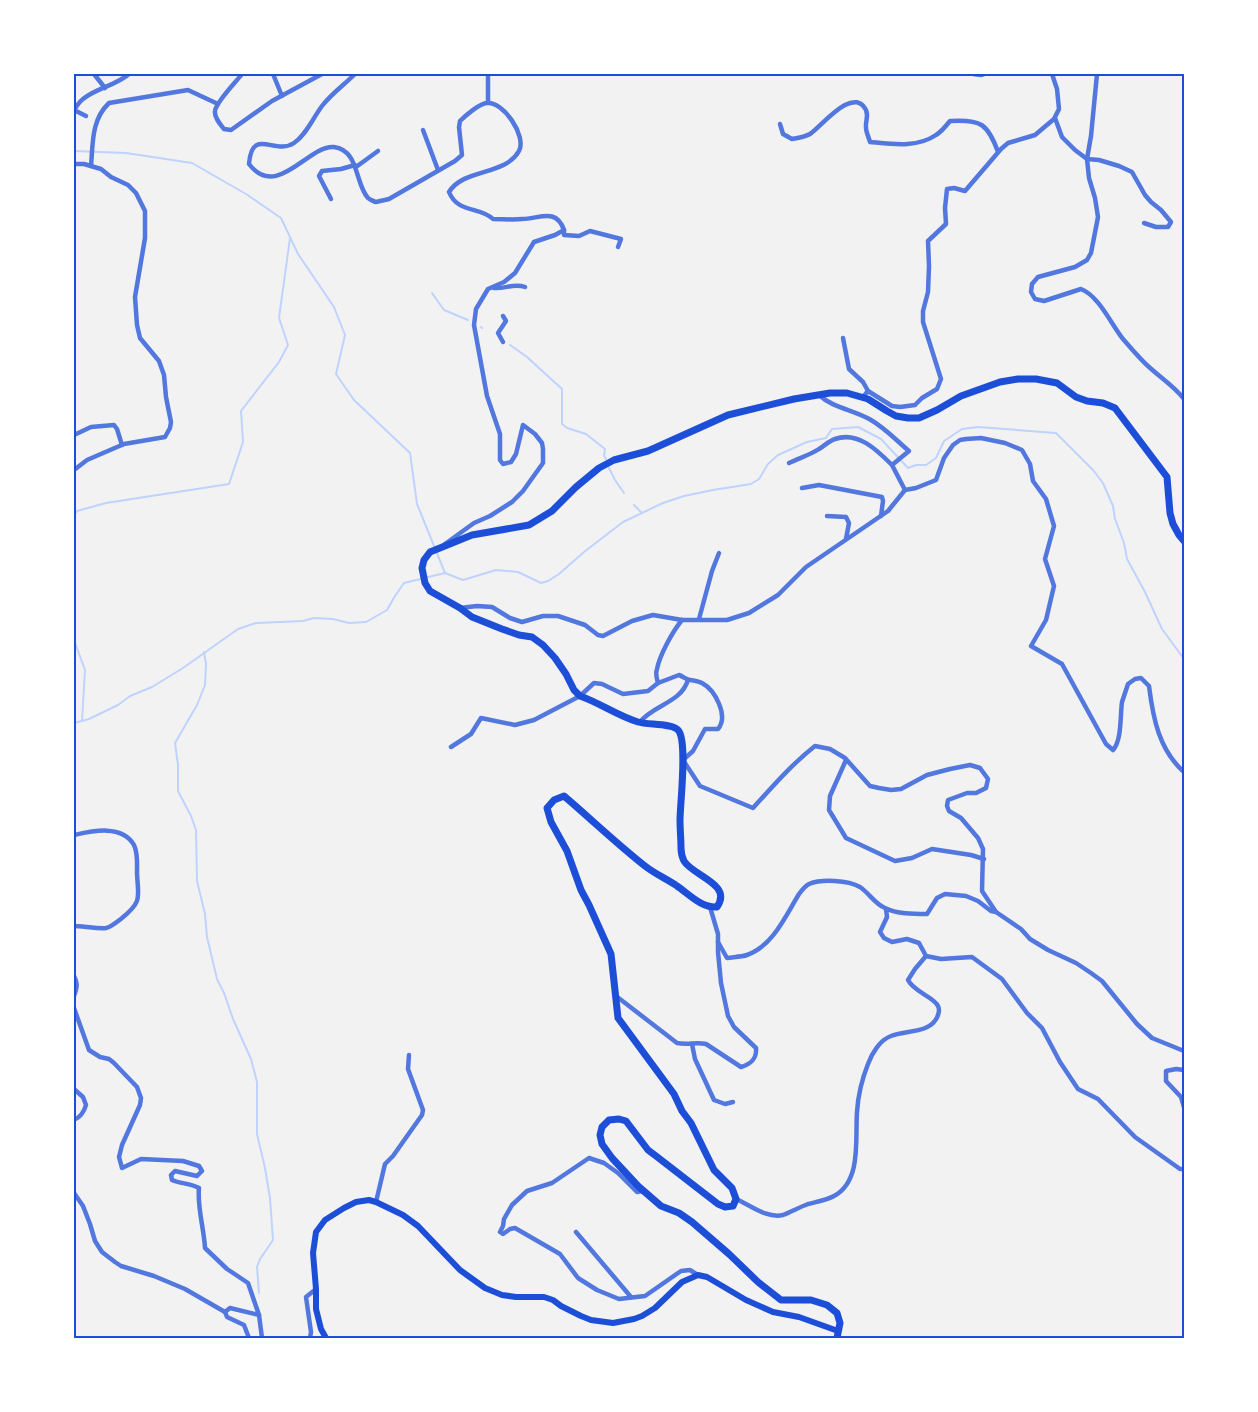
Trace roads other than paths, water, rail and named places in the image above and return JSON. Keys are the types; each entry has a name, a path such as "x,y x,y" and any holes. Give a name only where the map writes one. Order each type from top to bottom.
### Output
{"main road":[{"path":"326,1338 316,1309 312,1253 316,1233 325,1220 344,1208 356,1202 369,1200 403,1215 418,1226 460,1270 485,1288 502,1295 544,1297 591,1320 613,1323 642,1316 655,1308 682,1282 698,1275 707,1277 746,1300 773,1312 799,1317 838,1335 840,1323 837,1313 827,1305 811,1300 781,1300 692,1222 679,1213 661,1206 643,1191 602,1144 600,1135 602,1127 609,1120 626,1121 648,1150 718,1204 733,1206 736,1199 732,1188 714,1170 692,1123 682,1111 674,1094 618,1018 611,954 581,891 567,851 551,822 547,808 554,800 564,796 647,868 665,877 698,902 710,908 717,907 721,901 721,894 715,886 687,866 682,859 680,820 684,774 683,740 679,730 675,727 639,722 580,696 555,658 532,637 488,624 430,591 425,583 422,568 430,552 472,535 529,525 552,512 576,487 599,468 614,460 654,449 728,416 819,395 847,393 863,397 896,416 919,418 961,396 1000,382 1018,379 1036,379 1057,383 1076,397 1115,408 1167,477 1173,524 1179,536 1185,541"}],"street":[{"path":"94,74 105,88"},
{"path":"86,116 74,110 81,100 129,74"},
{"path":"242,74 215,111 216,118 224,129 231,130 272,101 322,74"},
{"path":"273,74 282,96"},
{"path":"355,74 323,104 296,142 284,147 261,143 255,146 250,152 249,164 255,172 273,177 298,165 322,149 334,147 349,155 368,198 376,202 388,199 455,162 462,155 460,121 488,102 510,117 522,142 520,150 512,160 459,182 449,192 455,203 488,214 493,219 524,219 544,215 556,218 562,224 564,235 579,236 590,231 621,239 618,247"},
{"path":"488,74 488,102"},
{"path":"973,74 984,74"},
{"path":"843,338 849,369 863,382 868,391 892,406 915,405 938,389 941,379 923,322 923,311 928,292 928,241 945,224 947,189 965,191 1008,143 1035,135 1055,117 1059,109 1057,89 1052,74"},
{"path":"1097,74 1087,159 1098,217 1091,253 1087,260 1075,267 1038,277 1032,284 1031,292 1035,298 1044,301 1084,289 1096,300 1122,338 1149,367 1178,390 1185,399"},
{"path":"91,166 95,126 103,109 110,104 188,90 218,104"},
{"path":"780,124 783,134 792,139 808,136 821,126 835,110 856,103 864,106 868,114 866,129 870,142 916,143 936,135 950,121 966,121 981,124 986,128 998,152"},
{"path":"1055,117 1062,137 1075,150 1087,159 1099,160 1132,172 1145,195 1171,222 1168,226 1144,223"},
{"path":"423,130 438,170"},
{"path":"331,199 319,176 322,171 355,166 378,151"},
{"path":"74,164 84,164 100,169 128,185 136,193 145,211 145,238 135,297 137,325 140,338 159,360 164,375 171,422 165,437 122,445 87,460 74,470"},
{"path":"441,546 474,523 512,502 543,463 542,443 523,425 516,454 511,462 503,464 500,460 500,434 487,396 474,325 476,309 488,289 504,282 515,273 534,242 564,230"},
{"path":"491,288 501,289 519,285 525,287"},
{"path":"503,316 506,321 498,333 503,342"},
{"path":"863,397 868,391"},
{"path":"819,395 827,402 871,420 909,451 894,463"},
{"path":"74,435 92,427 114,425 122,445"},
{"path":"460,608 492,607 522,622 543,616 558,615 585,625 603,636 632,621 653,615 682,620 727,620 748,613 778,595 806,567 888,511 905,490 936,480 944,458 960,440 981,438 1005,443 1022,450 1030,464 1034,481 1046,499 1054,526 1046,559 1054,586 1046,620 1031,646 1062,664 1106,744 1113,750 1118,740 1122,703 1128,684 1140,678 1144,681 1149,686 1158,734 1166,750 1185,772"},
{"path":"789,463 818,450 833,439 859,439 894,463 905,490"},
{"path":"802,488 819,485 882,497 881,516"},
{"path":"826,516 846,517 849,523 846,540"},
{"path":"699,619 719,553"},
{"path":"658,683 656,670 682,620"},
{"path":"451,747 471,734 481,718 515,725 534,720 580,696 594,683 602,684 623,694 652,690 658,683 679,675 688,680 701,682 712,692 722,714 722,724 718,729 705,729 693,751 682,760 700,786 753,808 769,789 815,746 830,749 846,760 870,786 891,790 901,789 927,775 950,769 970,765 980,768 988,779 986,788 948,800 947,806 949,811 961,818 978,838 984,859 982,891 996,912"},
{"path":"639,722 644,716 662,707 678,695 686,688 688,680"},
{"path":"846,760 830,796 829,810 846,838 895,861 912,858 932,849 984,859"},
{"path":"74,835 95,830 112,831 124,836 134,844 138,897 135,907 106,928 74,926"},
{"path":"718,942 728,958 746,956 759,948 774,934 799,894 811,883 850,882 861,888 886,909 910,914 927,914 937,898 945,894 966,897 978,901 1021,928 1030,939 1048,950 1091,972 1102,981 1137,1024 1152,1038 1185,1051"},
{"path":"616,996 677,1043 706,1044 741,1067 752,1062 756,1055 756,1048 734,1027 728,1016 721,983 718,934 710,908"},
{"path":"886,909 887,917 880,932 884,938 892,942 907,939 920,943 926,956"},
{"path":"926,956 941,959 972,957 1002,979 1027,1013 1042,1028 1078,1089 1098,1099 1135,1137 1180,1168 1185,1169"},
{"path":"736,1199 766,1214 782,1215 834,1197 849,1182 854,1172 857,1110 862,1082 869,1062 884,1040 930,1026 937,1018 939,1010 937,1003 910,985 908,980 926,956"},
{"path":"74,976 77,988 74,996"},
{"path":"74,1008 89,1050 99,1057 109,1059 137,1087 141,1098 122,1145 119,1157 122,1168 141,1159 183,1161 199,1166 202,1171 197,1176 175,1172 171,1175 172,1180 198,1188 205,1248 227,1269 248,1283 259,1315 262,1338"},
{"path":"692,1044 695,1059 714,1100 725,1104 733,1102"},
{"path":"376,1202 385,1164 422,1115 423,1110 408,1069 409,1055"},
{"path":"1185,1070 1166,1071 1166,1081 1181,1097 1185,1107"},
{"path":"74,1089 83,1097 86,1105 84,1112 74,1120"},
{"path":"643,1191 636,1192 618,1173 604,1163 589,1158 552,1183 527,1191 512,1205 504,1218 500,1232 503,1234 515,1228 561,1254 578,1278 597,1290 619,1299 645,1296 681,1271 690,1270 698,1275"},
{"path":"74,1193 83,1206 94,1241 102,1252 121,1266 185,1289 225,1312 227,1317 244,1325 249,1338"},
{"path":"576,1232 631,1297"},
{"path":"310,1338 306,1297 316,1289"},
{"path":"225,1312 230,1308 259,1315"}],"waterway":[{"path":"74,151 126,153 192,163 246,194 281,218 298,254 334,307 345,335 336,374 354,400 410,453 417,504 445,573"},
{"path":"74,516 77,511 106,503 229,484 243,442 241,411 279,362 288,345 279,318 290,238"},
{"path":"432,293 444,310 468,320"},
{"path":"510,345 527,357 562,389 562,424 586,434 605,449 606,459"},
{"path":"74,723 89,719 118,705 130,696 152,687 238,629 256,623 303,621 314,618 349,623 366,622 387,610 404,583 445,573 463,580 496,570 518,572 541,583 548,581 623,522 684,496 751,484 759,479 768,464 778,455 807,442 826,438 832,429 858,427 881,439 908,468 926,465 936,458 944,441 962,429 978,427 1056,433 1103,483 1113,506 1127,559 1162,629 1184,659"},
{"path":"609,468 624,493"},
{"path":"634,505 642,513"},
{"path":"74,640 85,670 82,721"},
{"path":"204,652 205,685 197,705 175,743 178,791 196,830 197,881 217,979 251,1059 257,1082 257,1134 270,1198 273,1240 257,1267 259,1293"}]}
